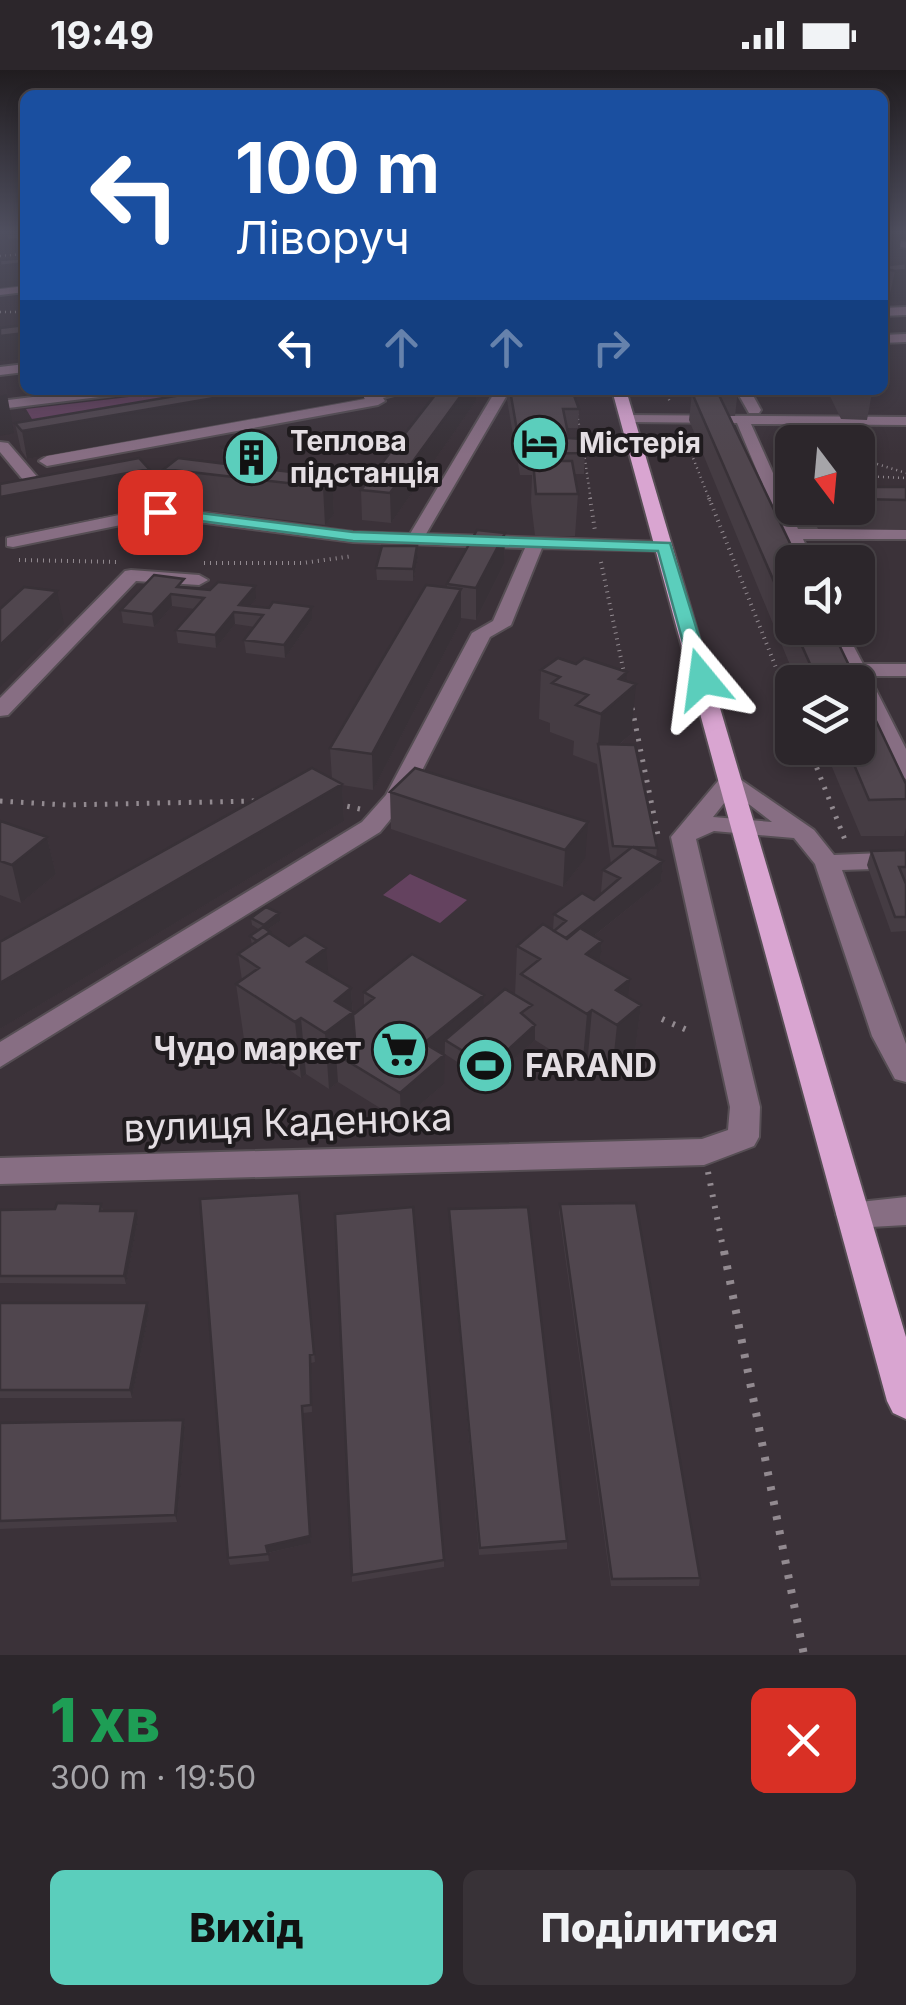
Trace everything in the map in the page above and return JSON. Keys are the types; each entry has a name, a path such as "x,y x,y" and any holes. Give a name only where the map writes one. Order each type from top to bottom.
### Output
{"main road":[{"path":"619,402 745,826 853,1214 900,1358 906,1401"}],"street":[{"path":"4,404 81,395"},
{"path":"47,461 378,401 370,396 376,395"},
{"path":"415,538 500,395"},
{"path":"743,395 796,545"},
{"path":"619,402 678,418 748,414 906,421"},
{"path":"0,421 18,416 4,404"},
{"path":"866,406 876,421"},
{"path":"6,444 34,484"},
{"path":"34,484 73,484"},
{"path":"22,501 34,484"},
{"path":"92,484 150,484 164,491 162,504"},
{"path":"16,551 162,504 353,537 664,546"},
{"path":"0,1056 361,833 383,814 396,798 482,633 502,625 526,542 515,518"},
{"path":"790,534 906,534"},
{"path":"0,710 131,575 196,572"},
{"path":"875,670 906,670"},
{"path":"875,709 906,772"},
{"path":"683,837 731,780 805,836 827,863 887,1036 906,1071"},
{"path":"683,837 693,828 711,824 778,828 805,836"},
{"name":"вулиця Каденюка","path":"0,1170 704,1152 743,1137 745,1107 683,837"},
{"path":"827,863 906,860"},
{"path":"853,1214 906,1212"}],"path":[{"path":"576,410 597,545"},
{"path":"678,418 775,665"},
{"path":"875,464 906,475"},
{"path":"875,476 906,475"},
{"path":"16,551 135,562"},
{"path":"196,572 357,556"},
{"path":"0,802 66,805 258,801"},
{"path":"333,804 383,814"},
{"path":"662,1019 689,1031"},
{"path":"704,1152 804,1655"}],"shaded area":[{"path":"146,395 317,395 45,441 26,409"},
{"path":"410,874 467,900 440,923 383,895"}],"building":[{"path":"20,326 20,334 0,336 0,328"},
{"path":"181,395 232,395 22,431 15,423"},
{"path":"435,395 461,395 390,493 361,490"},
{"name":"Містерія","path":"511,395 574,395 579,409 563,409 569,438 583,439 585,453 521,454"},
{"path":"693,395 719,395 775,512 775,525 781,525 791,545 775,545 775,584"},
{"path":"269,438 278,446 230,455 222,447"},
{"path":"139,458 149,469 0,497 0,484"},
{"path":"178,458 332,477 323,487 164,469"},
{"path":"533,461 572,461 578,494 536,494"},
{"path":"875,487 906,487 906,500 875,499"},
{"path":"167,492 168,497 153,498 152,493"},
{"path":"477,530 505,533 476,588 447,584"},
{"path":"382,546 417,546 413,569 376,568"},
{"path":"154,575 184,579 177,587 210,590 218,582 255,586 239,605 269,608 273,602 312,607 284,645 244,640 263,615 234,612 215,635 176,630 204,598 171,594 152,614 121,610"},
{"path":"426,585 461,589 372,754 330,748"},
{"path":"24,587 57,591 0,645 0,609"},
{"path":"802,645 839,645 849,665 810,665"},
{"path":"558,658 576,664 584,658 627,672 619,679 636,684 601,714 576,705 588,695 552,683 560,677 541,670"},
{"path":"875,719 906,784 906,799 869,800 854,765 875,765"},
{"path":"598,744 635,745 657,848 633,847 663,861 566,938 554,931 566,921 554,914 582,893 594,900 620,878 603,870 632,847 613,846"},
{"path":"312,768 342,784 0,983 0,942"},
{"path":"415,768 588,822 565,850 390,792"},
{"path":"0,821 47,837 12,865 0,861"},
{"path":"906,850 906,867 899,867 906,884 906,917 895,917 871,851"},
{"path":"266,907 279,913 264,925 251,918"},
{"path":"543,924 567,939 580,928 602,941 586,954 630,979 616,990 641,1005 617,1025 592,1010 587,1014 521,974 540,959 517,946"},
{"path":"263,927 270,932 257,941 250,936"},
{"path":"269,933 289,946 305,935 326,948 307,962 351,988 335,1001 353,1012 325,1033 301,1018 295,1022 236,984 259,968 238,954"},
{"name":"Чудо маркет","path":"412,954 484,995 424,1043 444,1055 400,1093 336,1054 355,1039 353,1015 374,998 364,992"},
{"path":"505,989 532,1005 521,1013 535,1025 489,1067 445,1040"},
{"path":"299,1193 314,1354 310,1355 311,1405 302,1406 310,1536 266,1546 268,1554 228,1558 200,1199"},
{"path":"57,1203 101,1204 100,1211 136,1211 124,1276 0,1276 0,1210 55,1209"},
{"path":"636,1203 700,1578 612,1579 560,1204"},
{"path":"413,1207 444,1560 352,1575 335,1214"},
{"path":"528,1207 567,1541 480,1548 449,1209"},
{"path":"0,1303 147,1303 130,1390 0,1390"},
{"path":"183,1420 175,1515 0,1521 0,1423"}],"place":[{"name":"Містерія","path":"540,443"},
{"name":"Теплова підстанція","path":"251,457"},
{"name":"Чудо маркет","path":"400,1049"},
{"name":"FARAND","path":"486,1066"}],"route":[{"path":"160,512 353,537 664,546 702,679"}]}
